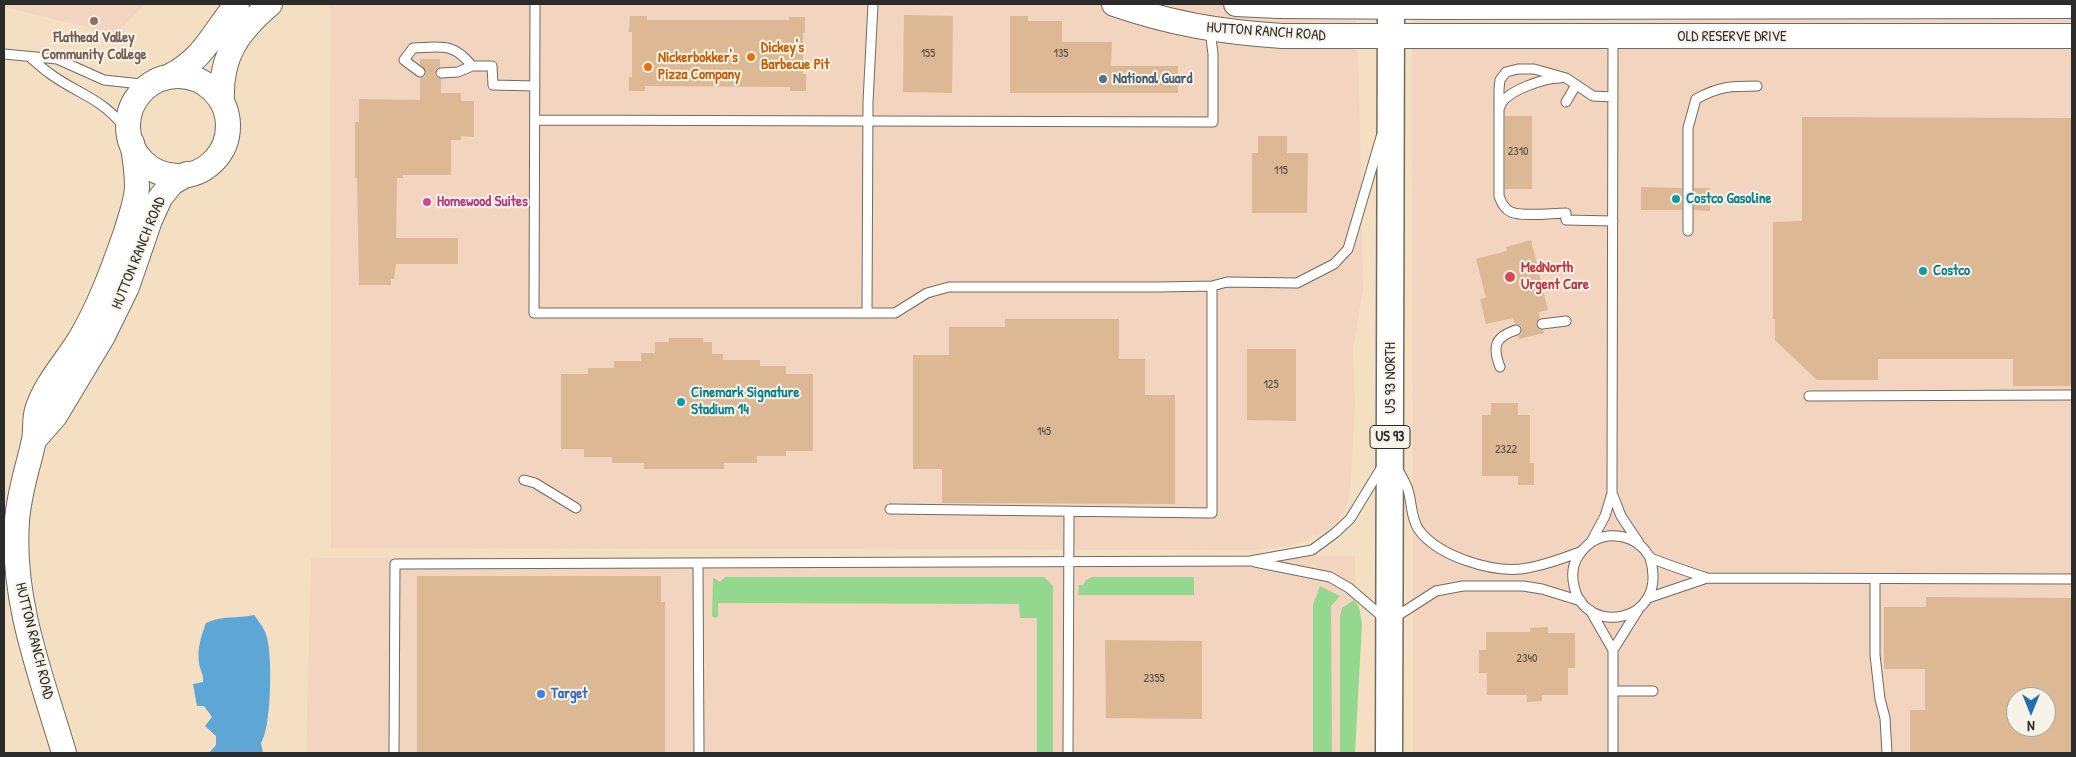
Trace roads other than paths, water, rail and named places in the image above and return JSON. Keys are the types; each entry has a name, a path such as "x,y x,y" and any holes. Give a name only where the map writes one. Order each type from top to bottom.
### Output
{"main road":[{"path":"160,81 185,76 200,80 212,89 222,101 227,115 228,130 224,146 216,158 204,168 187,174 174,175 158,171 144,162 134,149 129,120 132,106 140,94 160,81 184,69 198,57 237,4"},
{"path":"222,101 223,70 228,54 247,26 270,4"},
{"name":"HUTTON RANCH ROAD","path":"1114,4 1167,21 1210,30 1282,36 1391,35"},
{"name":"HUTTON RANCH ROAD","path":"1236,4 1298,6 1391,5"},
{"name":"OLD RESERVE DRIVE","path":"1391,5 1754,8 2072,6"},
{"name":"US 93 NORTH","path":"1388,753 1391,5"},
{"name":"OLD RESERVE DRIVE","path":"1391,35 1613,37 1756,34 2072,36"},
{"name":"HUTTON RANCH ROAD","path":"64,753 25,616 17,564 17,521 21,486 34,440 37,411 52,381 91,320 104,294 122,241 137,190 131,138"},
{"name":"HUTTON RANCH ROAD","path":"34,440 55,416 103,336 127,287 150,220 160,198 172,183 187,174"}],"lane":[{"path":"535,4 534,314 895,313 927,293 949,287 1112,288 1212,286 1227,282 1296,283 1334,264 1348,249 1392,99"},
{"path":"867,313 868,121 873,4"},
{"path":"535,120 1213,122 1213,54 1210,30"},
{"path":"1613,37 1612,493 1605,516 1590,542 1580,552 1574,564 1572,578 1575,590 1581,601 1590,610 1613,650 1613,753"},
{"path":"420,72 404,60 413,48 454,48 464,55 472,66"},
{"path":"4,54 57,59 104,80 160,81"},
{"path":"31,58 50,74 102,104 116,117 131,138"},
{"path":"441,72 458,72 472,66 492,66 493,85 535,86"},
{"path":"1612,221 1566,220 1566,213 1520,214 1510,212 1502,204 1499,196 1500,80 1506,72 1518,69 1534,70 1566,78 1593,96 1613,97"},
{"path":"1499,114 1501,102 1509,95 1534,83 1553,78 1566,78"},
{"path":"1566,102 1576,85"},
{"path":"1688,231 1688,128 1696,99 1713,90 1732,86 1757,86"},
{"path":"890,509 1069,513 1212,513 1212,286"},
{"path":"1542,324 1566,321"},
{"path":"1500,367 1496,357 1497,343 1502,335 1516,330"},
{"path":"1809,396 2072,395"},
{"path":"1390,454 1408,488 1412,513 1418,529 1430,542 1452,554 1476,564 1519,569 1558,560 1580,552"},
{"path":"394,753 395,564 698,564 1069,560 1250,561 1312,550 1350,519 1390,454"},
{"path":"524,480 534,483 576,508"},
{"path":"1612,493 1621,516 1650,558 1654,571 1654,585 1648,598 1639,608 1613,650"},
{"path":"1068,753 1069,513"},
{"path":"1590,542 1603,537 1617,536 1630,539 1642,547"},
{"path":"1650,558 1707,578"},
{"path":"1250,561 1330,577 1349,588 1389,622 1436,591 1463,586 1523,586 1542,588 1581,601"},
{"path":"698,564 700,753"},
{"path":"1648,598 1707,578 2072,579"},
{"path":"1875,578 1875,661 1880,699 1885,718 1887,753"},
{"path":"1590,610 1601,616 1613,617 1627,615 1639,608"},
{"path":"1613,691 1653,691"}],"water":[{"path":"254,615 265,632 269,652 270,694 267,724 261,743 263,753 209,753 216,745 216,736 205,726 212,717 204,706 197,706 193,684 203,682 199,647 206,623 224,618"}],"place":[{"name":"Flathead Valley Community College","path":"94,21"},
{"name":"Dickey's Barbecue Pit","path":"751,57"},
{"name":"Nickerbokker's Pizza Company","path":"648,67"},
{"name":"National Guard","path":"1103,79"},
{"name":"Costco Gasoline","path":"1676,199"},
{"name":"Homewood Suites","path":"427,202"},
{"name":"Costco","path":"1923,271"},
{"name":"MedNorth Urgent Care","path":"1510,277"},
{"name":"Cinemark Signature Stadium 14","path":"681,402"},
{"name":"Target","path":"541,694"}]}
